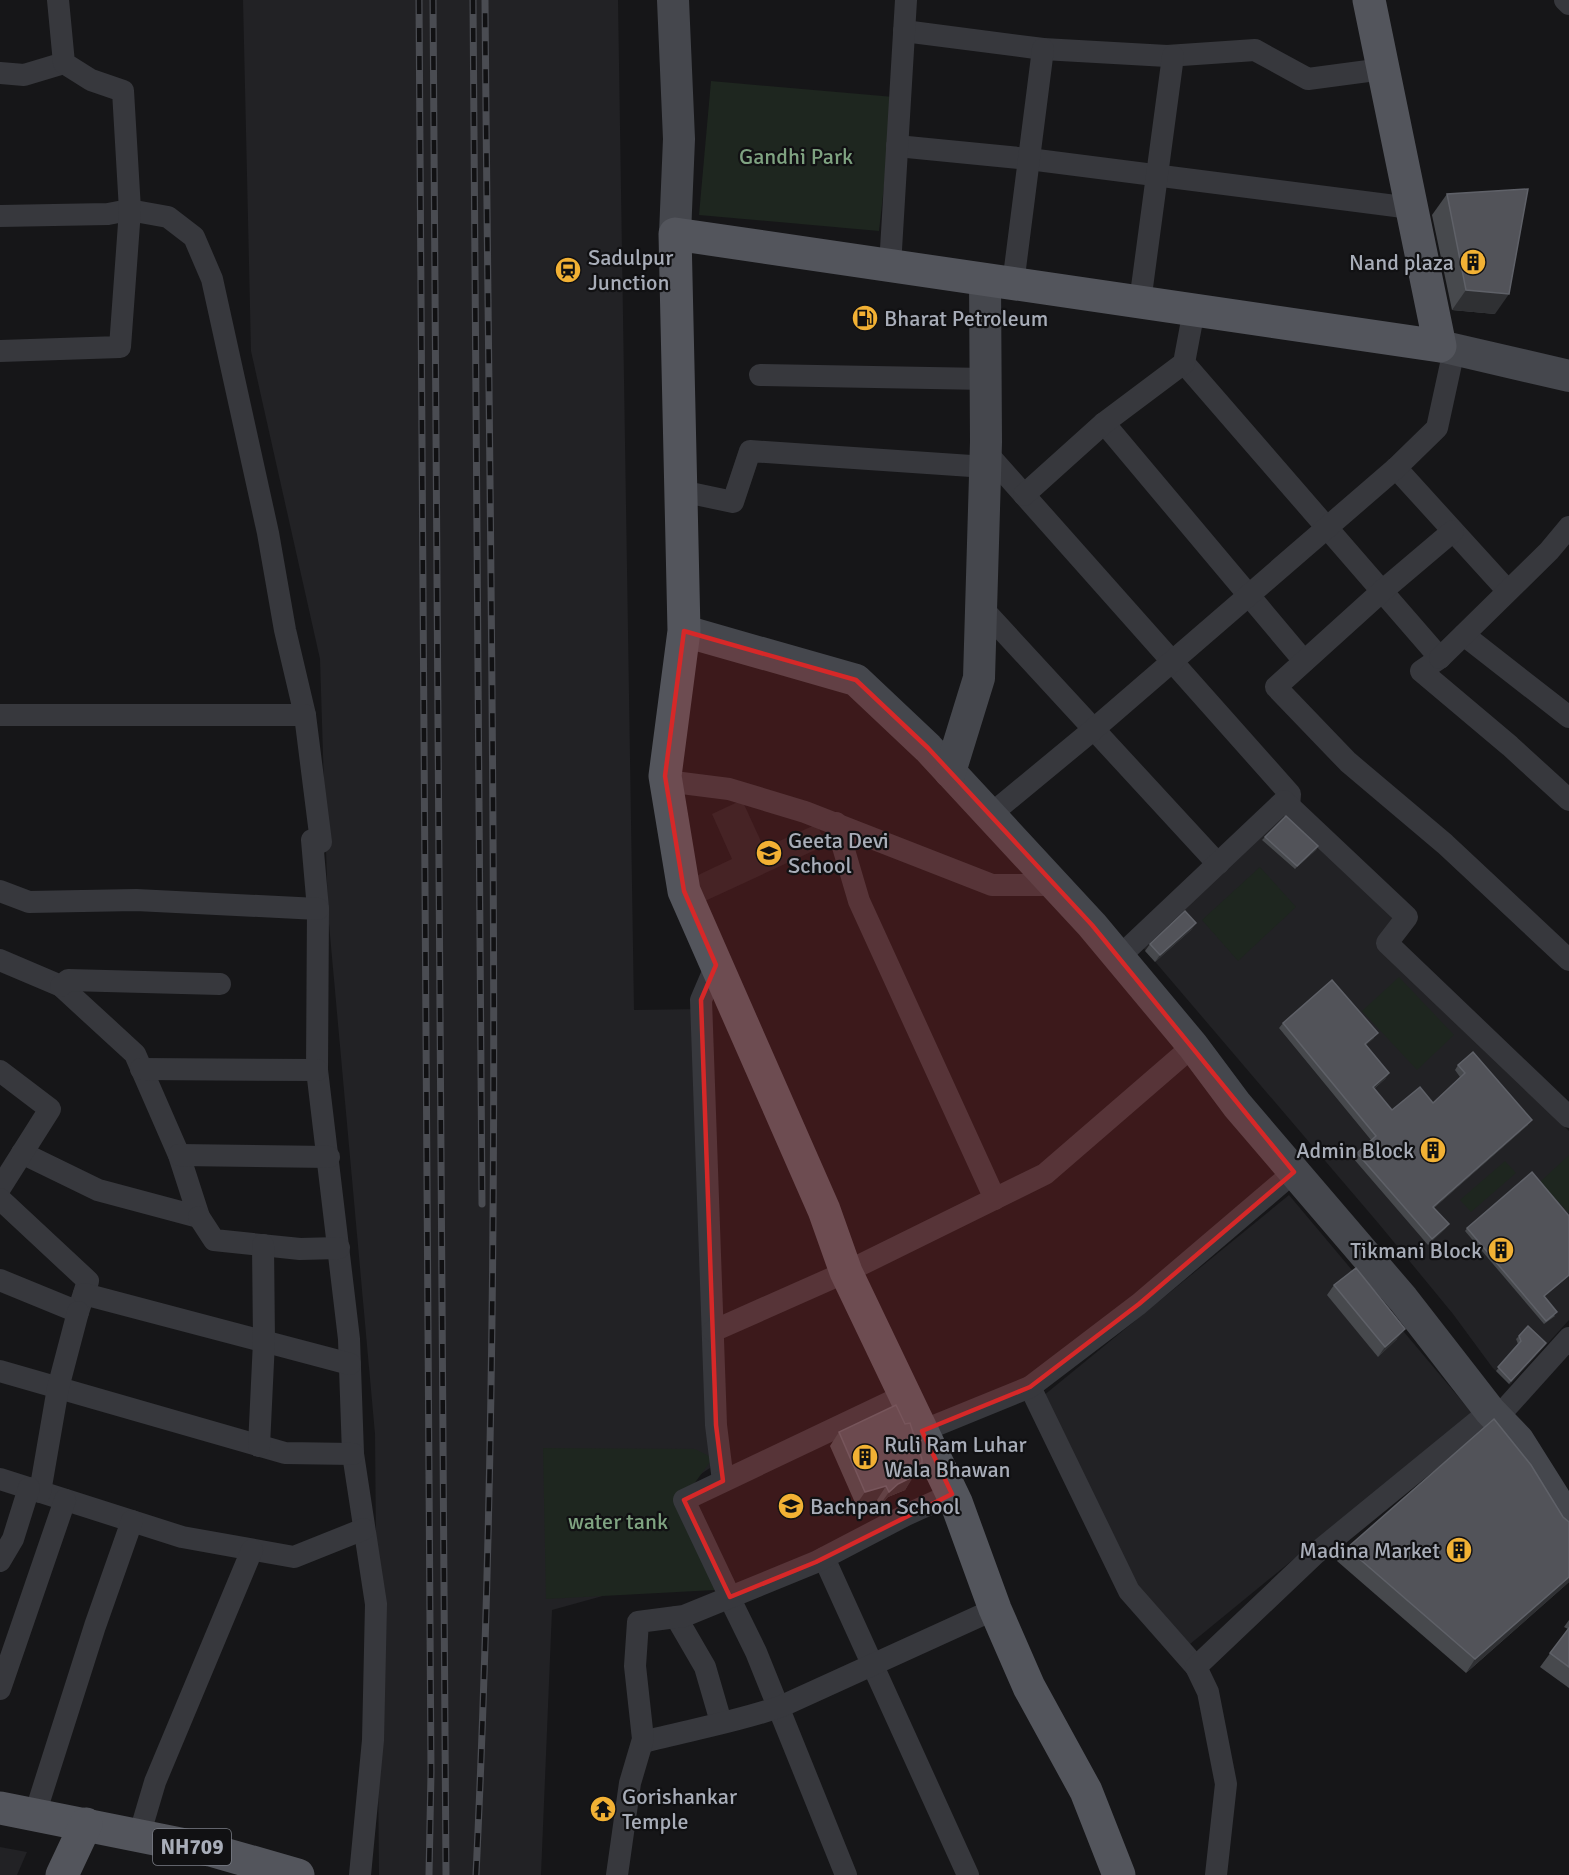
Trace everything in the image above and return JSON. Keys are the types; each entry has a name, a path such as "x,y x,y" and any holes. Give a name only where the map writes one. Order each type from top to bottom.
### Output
{"main road":[{"path":"1119,1875 1086,1791 1029,1688 995,1609 952,1494 846,1272 824,1210 684,891 666,781 684,630 675,234 1447,348 1411,208 1369,0"},
{"path":"0,1808 86,1824 62,1875"},
{"name":"NH709","path":"86,1824 210,1850 298,1875"}],"street":[{"path":"58,0 64,63"},
{"path":"673,0 679,139 675,234"},
{"path":"890,266 906,0"},
{"path":"1565,0 1569,4"},
{"path":"904,31 1043,49 1173,56 1255,50 1308,79 1383,69"},
{"path":"950,772 980,678 986,379 999,282 1029,159 1043,49"},
{"path":"1140,303 1159,176 1173,56"},
{"path":"0,74 24,75 64,63 91,80 123,91 130,210 120,347 0,351"},
{"path":"897,146 1029,159 1411,208"},
{"path":"0,216 108,214 130,210 168,217 194,237 212,279 268,533 285,630 305,715 321,842 312,840 318,909 317,1070 329,1157 350,1364 353,1454 376,1604 373,1740 360,1875"},
{"path":"1024,495 1104,423 1184,363 1194,310"},
{"path":"990,814 1094,729 1396,468 1437,428 1447,348 1569,376"},
{"path":"1184,363 1325,529 1440,658"},
{"path":"760,375 986,379"},
{"path":"1104,423 1304,661"},
{"path":"681,491 733,502 750,451 986,459 1024,495 1290,794 1289,806"},
{"path":"1396,468 1507,590"},
{"path":"1569,527 1549,551 1464,635 1440,658 1421,671 1569,801"},
{"path":"1453,531 1381,592 1276,687 1348,762 1445,844 1569,960"},
{"path":"982,608 1218,864"},
{"path":"684,630 856,680 950,772 1055,885 1118,958 1193,1046 1237,1105 1403,1299 1494,1414 1518,1440 1569,1521"},
{"path":"1464,635 1569,717"},
{"path":"0,714 305,715"},
{"path":"666,781 729,789 836,823 992,885 1055,885"},
{"path":"1118,958 1284,801 1407,917 1387,943 1569,1117"},
{"path":"836,823 859,901 995,1199"},
{"path":"0,891 29,902 136,900 318,909"},
{"path":"0,960 62,986 135,1054 179,1155 199,1217 214,1240 300,1249 339,1248"},
{"path":"716,965 701,1000 716,1425 723,1481"},
{"path":"62,986 68,980 220,984"},
{"path":"713,1331 846,1272 1045,1174 1193,1046"},
{"path":"141,1069 317,1070"},
{"path":"0,1071 50,1109 0,1188"},
{"path":"22,1153 98,1190 199,1217"},
{"path":"179,1155 329,1157"},
{"path":"922,1431 1030,1387 1139,1304 1294,1172"},
{"path":"0,1199 88,1281 58,1388 35,1490 13,1539 0,1561"},
{"path":"259,1446 264,1341 263,1245"},
{"path":"0,1280 81,1303 264,1341 350,1364"},
{"path":"1196,1667 1315,1554 1494,1414 1569,1338"},
{"path":"0,1371 285,1453 353,1454"},
{"path":"1030,1387 1129,1591 1196,1667 1208,1692 1226,1784 1216,1875"},
{"path":"846,1875 779,1707 684,1500 905,1395"},
{"path":"0,1479 182,1537 294,1557 364,1529"},
{"path":"617,1875 630,1783 643,1742 635,1666 638,1622 676,1617 730,1597 824,1558 952,1494"},
{"path":"0,1689 65,1500"},
{"path":"35,1815 95,1626 132,1521"},
{"path":"139,1836 166,1753 252,1550"},
{"path":"824,1558 968,1875"},
{"path":"643,1742 721,1722 753,1717 995,1609"},
{"path":"676,1617 705,1667 721,1722"}],"highlighted area":[{"path":"684,631 856,680 928,748 1092,925 1294,1172 1139,1304 1030,1387 922,1431 952,1494 816,1562 730,1597 684,1500 723,1481 716,1425 701,1000 716,965 684,891 665,776"}],"shaded area":[{"path":"243,0 618,0 634,1010 704,1009 710,1468 675,1491 693,1571 552,1610 541,1875 379,1875 375,1434 328,913 320,659 251,351"},
{"name":"Geeta Devi School","path":"742,800 764,848 817,824 826,845 705,901 694,877 732,859 712,814"},
{"path":"1283,811 1400,916 1377,941 1569,1131 1569,1320 1510,1385 1492,1367 1453,1314 1379,1224 1140,944"},
{"path":"1289,1195 1472,1413 1190,1644 1142,1594 1043,1396"},
{"path":"0,1847 27,1852 17,1875 0,1875"}],"green space":[{"name":"Gandhi Park","path":"711,81 894,97 879,231 699,215"},
{"path":"1260,867 1296,907 1238,961 1202,920"},
{"path":"1399,977 1454,1035 1417,1070 1362,1011"},
{"path":"1569,1155 1569,1213 1540,1182"},
{"path":"1505,1161 1516,1173 1471,1212 1460,1200"},
{"name":"water tank","path":"543,1448 695,1449 713,1458 688,1492 715,1590 546,1599"}],"building":[{"name":"Nand plaza","path":"1528,189 1509,294 1466,290 1447,194"},
{"path":"1286,816 1318,846 1297,866 1265,837"},
{"path":"1185,911 1196,923 1160,955 1150,944"},
{"path":"1332,980 1378,1033 1365,1044 1389,1073 1373,1087 1392,1110 1420,1087 1433,1103 1465,1073 1458,1065 1473,1052 1532,1120 1433,1207 1449,1224 1432,1239 1357,1153 1376,1136 1283,1023"},
{"path":"1532,1172 1569,1216 1569,1275 1544,1296 1557,1312 1546,1321 1467,1228"},
{"path":"1356,1268 1405,1329 1385,1347 1334,1285"},
{"path":"1528,1326 1546,1343 1511,1381 1498,1367 1521,1341 1519,1336"},
{"name":"Ruli Ram Luhar Wala Bhawan","path":"896,1405 905,1424 910,1423 922,1463 911,1467 914,1476 898,1484 889,1492 886,1486 865,1492 839,1432"},
{"name":"Madina Market","path":"1494,1419 1531,1465 1563,1517 1569,1522 1569,1577 1475,1659 1347,1548"},
{"path":"1569,1628 1569,1667 1550,1653"}],"railway":[{"path":"419,0 431,1772 429,1875"},
{"path":"433,0 446,1875"},
{"path":"473,0 482,1204"},
{"path":"476,1875 491,1407 493,1172 494,938 485,0"}],"place":[{"name":"Nand plaza","path":"1473,262"},
{"name":"Sadulpur Junction","path":"568,270"},
{"name":"Bharat Petroleum","path":"865,318"},
{"name":"Geeta Devi School","path":"769,853"},
{"name":"Admin Block","path":"1433,1150"},
{"name":"Tikmani Block","path":"1501,1250"},
{"name":"Ruli Ram Luhar Wala Bhawan","path":"865,1457"},
{"name":"Bachpan School","path":"791,1506"},
{"name":"Madina Market","path":"1459,1550"},
{"name":"Gorishankar Temple","path":"603,1809"}]}
